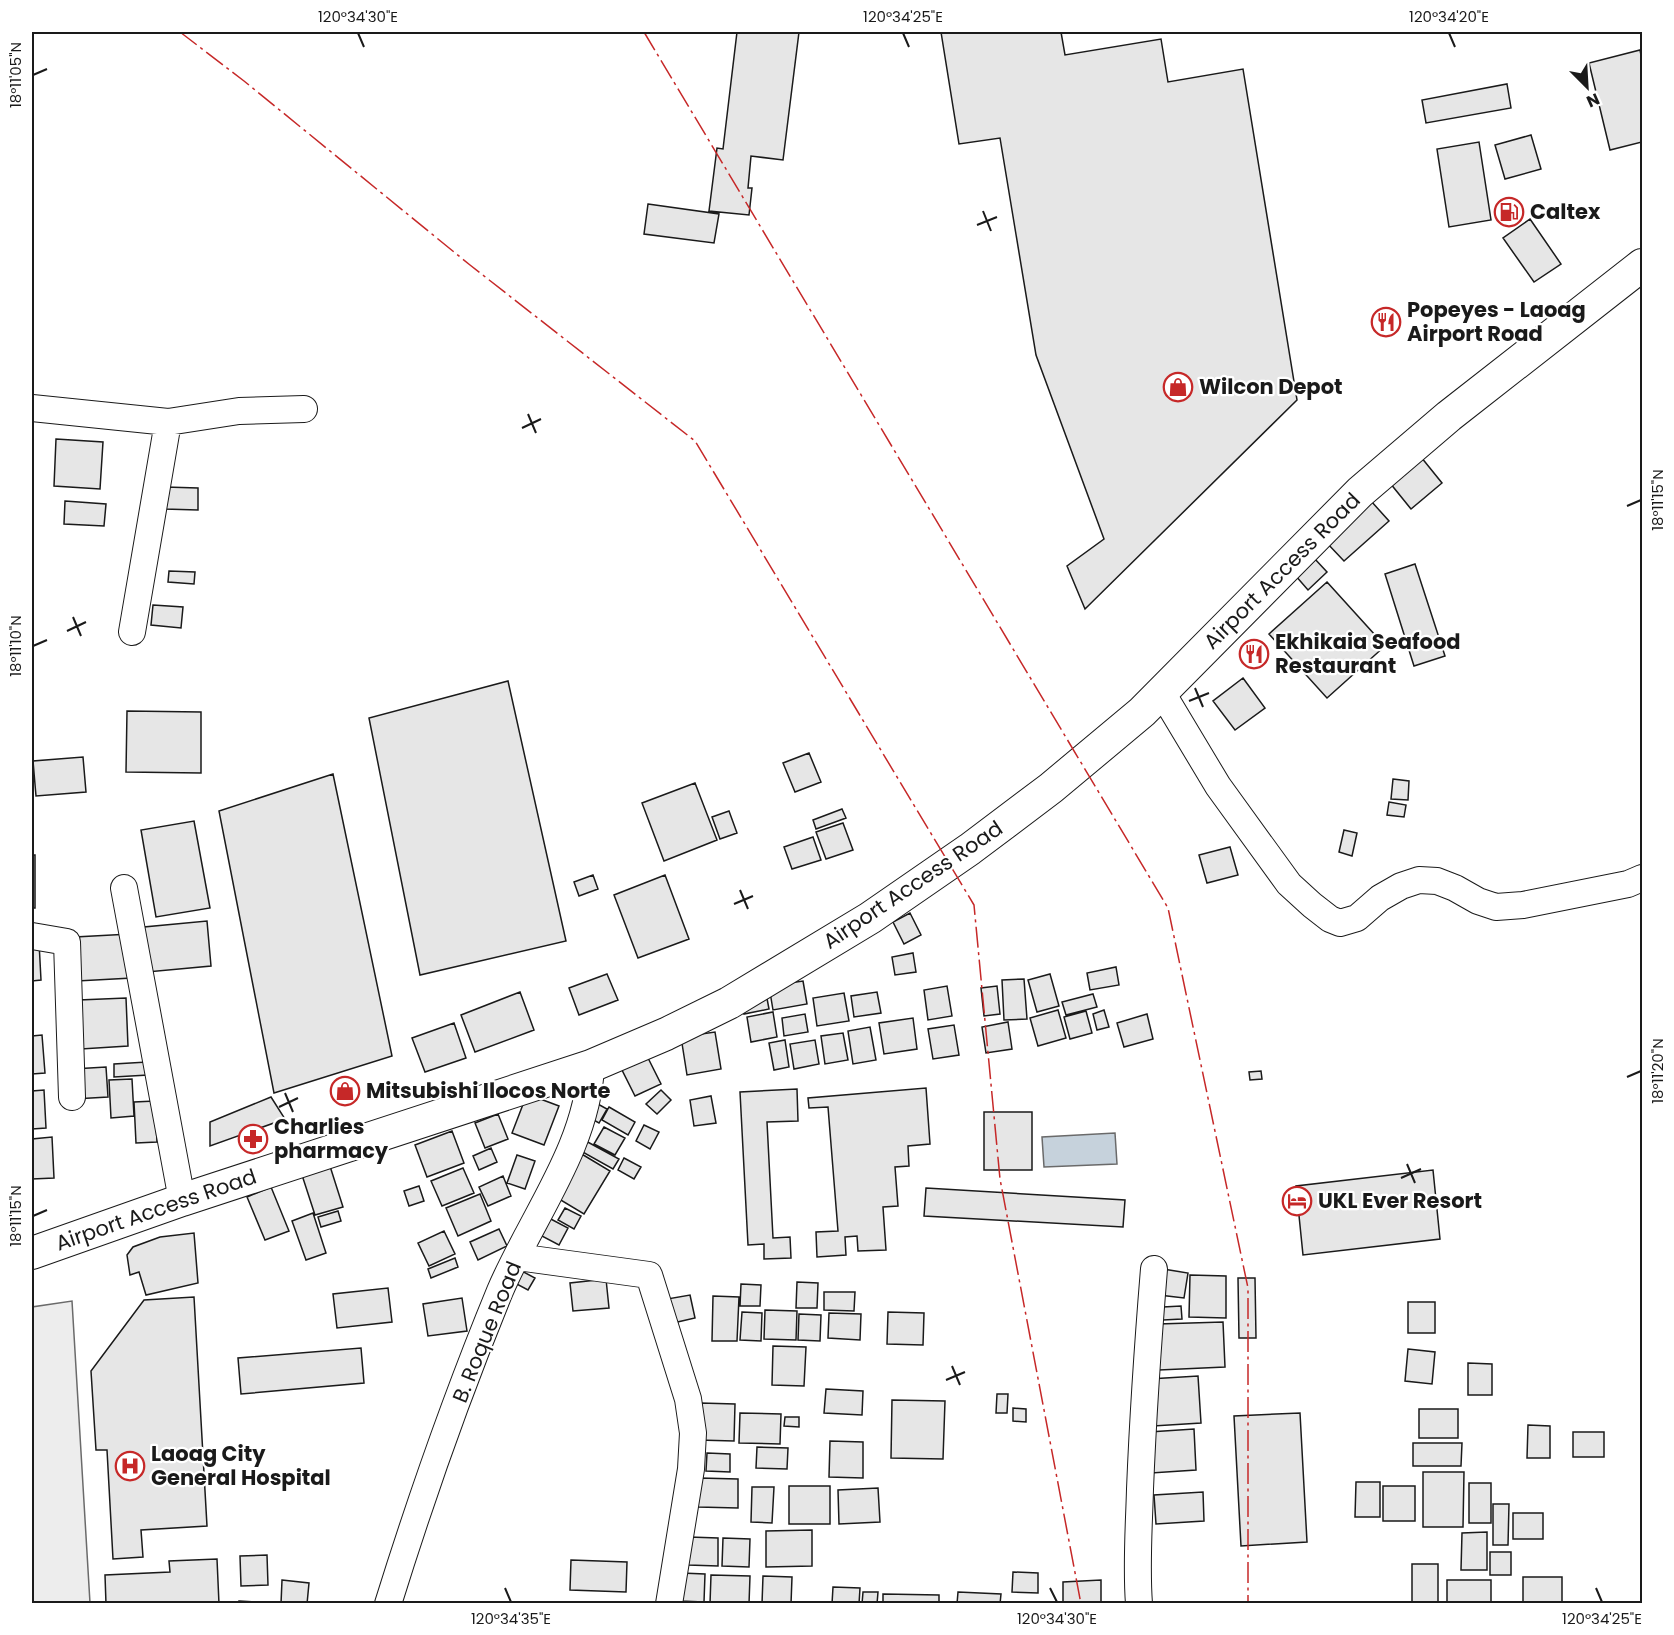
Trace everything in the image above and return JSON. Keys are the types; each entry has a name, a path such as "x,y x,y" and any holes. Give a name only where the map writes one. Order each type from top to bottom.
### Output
{"main road":[{"name":"Airport Access Road","path":"32,1253 182,1200 591,1066 666,1034 729,1003 870,918 970,849 1051,788 1142,712 1360,492 1449,416 1642,265"}],"street":[{"path":"32,408 168,422 239,411 304,409"},
{"path":"132,632 168,422"},
{"path":"1161,692 1218,786 1289,884 1330,919 1340,923 1357,918 1380,898 1401,886 1419,880 1437,881 1496,907 1628,884 1642,878"},
{"path":"124,888 182,1200"},
{"path":"32,936 67,942 72,1097"},
{"name":"B. Roque Road","path":"388,1604 414,1522 476,1352 502,1289 574,1141 588,1096 591,1066"},
{"path":"517,1257 650,1275 688,1398 693,1433 691,1469 669,1604"},
{"path":"1139,1604 1137,1575 1141,1470 1154,1269"}],"shaded area":[{"path":"1115,1133 1117,1164 1044,1167 1042,1137"},
{"path":"72,1301 90,1603 32,1603 32,1307"}],"building":[{"path":"737,32 799,32 783,160 751,156 748,188 752,188 749,215 709,211 717,148 723,149"},
{"path":"941,32 1061,32 1065,55 1161,39 1168,82 1243,69 1297,400 1085,609 1067,566 1104,539 1036,355 1000,138 959,144"},
{"path":"1640,50 1642,142 1610,150 1589,63"},
{"path":"1507,84 1511,108 1426,123 1422,100"},
{"path":"1531,135 1541,169 1505,179 1495,145"},
{"path":"1479,142 1491,220 1449,227 1437,149"},
{"path":"648,204 719,214 714,243 644,234"},
{"path":"1530,219 1561,264 1534,282 1503,238"},
{"path":"56,439 103,442 100,489 54,486"},
{"path":"1421,457 1442,483 1411,509 1390,483"},
{"path":"165,487 198,488 198,510 164,509"},
{"path":"65,501 106,504 104,526 64,524"},
{"path":"1371,501 1389,521 1344,561 1326,542"},
{"path":"1314,558 1327,572 1308,590 1295,575"},
{"path":"1415,564 1445,656 1414,666 1385,574"},
{"path":"169,571 195,572 194,584 168,582"},
{"path":"1327,582 1385,646 1327,698 1269,634"},
{"path":"153,605 183,607 181,628 151,625"},
{"path":"1243,678 1265,708 1235,730 1213,701"},
{"path":"508,681 566,941 420,975 369,718"},
{"path":"127,711 201,712 201,773 126,772"},
{"path":"809,753 821,782 795,792 783,763"},
{"path":"83,757 86,792 36,796 33,761"},
{"path":"333,774 392,1056 274,1093 219,811"},
{"path":"1393,779 1409,781 1408,800 1391,799"},
{"path":"695,783 717,840 664,861 642,803"},
{"path":"1389,802 1406,805 1404,817 1387,815"},
{"path":"842,809 846,818 816,829 813,820"},
{"path":"729,811 737,833 720,839 712,817"},
{"path":"194,821 210,908 156,917 141,830"},
{"path":"843,823 853,850 826,859 816,832"},
{"path":"1344,830 1357,833 1352,856 1339,852"},
{"path":"813,837 821,860 792,869 784,847"},
{"path":"1230,847 1238,875 1207,883 1199,855"},
{"path":"32,855 35,855 35,908 32,908"},
{"path":"593,875 598,889 579,896 574,882"},
{"path":"665,875 689,939 638,958 614,895"},
{"path":"910,913 921,935 904,944 893,922"},
{"path":"207,921 211,966 147,972 144,927"},
{"path":"130,934 132,978 77,981 75,937"},
{"path":"32,942 39,942 41,980 32,981"},
{"path":"913,953 916,972 895,975 892,957"},
{"path":"1116,967 1119,985 1090,990 1087,973"},
{"path":"607,974 618,1000 579,1015 569,988"},
{"path":"1050,974 1059,1006 1037,1012 1028,980"},
{"path":"1024,979 1027,1019 1004,1020 1002,980"},
{"path":"803,981 807,1004 773,1010 769,986"},
{"path":"947,986 952,1016 928,1020 924,990"},
{"path":"997,986 1000,1014 984,1016 981,988"},
{"path":"765,988 769,1009 744,1014 742,1003"},
{"path":"520,992 534,1030 475,1052 461,1015"},
{"path":"877,992 881,1013 854,1017 851,996"},
{"path":"844,993 849,1021 817,1026 813,998"},
{"path":"1093,994 1097,1007 1066,1015 1062,1002"},
{"path":"126,998 128,1046 81,1049 79,1000"},
{"path":"1058,1010 1066,1038 1038,1046 1030,1018"},
{"path":"1104,1010 1109,1027 1097,1030 1093,1014"},
{"path":"1086,1011 1092,1033 1070,1039 1064,1017"},
{"path":"773,1012 777,1037 751,1042 747,1017"},
{"path":"805,1014 808,1032 784,1036 782,1018"},
{"path":"1147,1014 1153,1039 1124,1047 1117,1023"},
{"path":"913,1018 917,1049 884,1054 879,1023"},
{"path":"1008,1022 1012,1049 986,1053 982,1027"},
{"path":"454,1023 466,1058 425,1072 412,1038"},
{"path":"954,1025 959,1055 933,1059 928,1029"},
{"path":"870,1027 876,1060 853,1064 848,1031"},
{"path":"715,1032 721,1069 687,1075 681,1037"},
{"path":"843,1033 848,1060 825,1064 821,1036"},
{"path":"42,1035 45,1073 32,1074 32,1036"},
{"path":"785,1040 789,1067 774,1070 769,1043"},
{"path":"815,1040 819,1064 794,1069 790,1044"},
{"path":"646,1054 661,1084 635,1096 620,1066"},
{"path":"147,1062 148,1075 114,1077 114,1064"},
{"path":"106,1067 108,1097 74,1099 73,1069"},
{"path":"1261,1071 1262,1079 1250,1080 1249,1072"},
{"path":"132,1079 134,1116 111,1118 109,1080"},
{"path":"926,1088 930,1144 908,1146 909,1166 895,1167 898,1206 883,1207 886,1250 858,1251 857,1236 845,1237 846,1255 817,1257 816,1232 838,1231 828,1107 809,1108 808,1098"},
{"path":"797,1089 798,1121 767,1122 773,1238 790,1237 791,1258 764,1259 764,1244 748,1245 740,1092"},
{"path":"44,1090 46,1128 32,1129 32,1091"},
{"path":"661,1090 671,1100 657,1114 646,1104"},
{"path":"527,1094 559,1106 544,1145 512,1133"},
{"path":"711,1096 716,1123 694,1126 690,1100"},
{"path":"271,1097 285,1119 210,1146 210,1122"},
{"path":"155,1101 157,1142 136,1143 134,1102"},
{"path":"596,1103 607,1109 599,1123 588,1117"},
{"path":"609,1107 635,1122 628,1135 602,1120"},
{"path":"984,1112 1032,1112 1032,1170 984,1170"},
{"path":"498,1114 508,1139 485,1148 475,1123"},
{"path":"644,1125 659,1132 650,1149 636,1141"},
{"path":"604,1127 625,1138 615,1155 594,1144"},
{"path":"452,1131 464,1163 427,1177 415,1145"},
{"path":"52,1137 54,1178 32,1179 32,1139"},
{"path":"584,1140 619,1159 613,1169 579,1150"},
{"path":"491,1148 497,1162 479,1170 473,1156"},
{"path":"580,1153 610,1171 584,1214 554,1196"},
{"path":"517,1155 535,1161 525,1189 507,1183"},
{"path":"624,1158 641,1167 634,1179 618,1170"},
{"path":"329,1163 343,1207 315,1215 301,1172"},
{"path":"463,1168 474,1193 442,1206 431,1181"},
{"path":"1433,1170 1440,1239 1303,1255 1296,1186"},
{"path":"503,1176 511,1196 488,1206 479,1187"},
{"path":"419,1186 424,1201 409,1206 404,1191"},
{"path":"271,1187 289,1231 265,1240 247,1197"},
{"path":"926,1188 1125,1200 1123,1227 924,1216"},
{"path":"480,1194 491,1221 458,1236 446,1208"},
{"path":"565,1208 581,1216 574,1229 558,1220"},
{"path":"338,1211 341,1221 321,1227 318,1217"},
{"path":"313,1213 326,1253 306,1260 292,1221"},
{"path":"547,1217 568,1228 559,1245 538,1234"},
{"path":"499,1229 507,1246 478,1260 470,1242"},
{"path":"444,1231 455,1254 429,1266 418,1243"},
{"path":"194,1233 198,1283 146,1295 139,1272 130,1275 127,1255 133,1247 160,1237"},
{"path":"455,1258 458,1267 431,1278 428,1269"},
{"path":"518,1269 535,1278 528,1290 511,1281"},
{"path":"1163,1269 1188,1273 1184,1298 1159,1295"},
{"path":"1190,1275 1226,1276 1226,1318 1189,1317"},
{"path":"1238,1278 1255,1278 1256,1338 1239,1338"},
{"path":"606,1279 609,1308 573,1311 570,1283"},
{"path":"797,1282 818,1283 817,1308 796,1308"},
{"path":"741,1284 761,1285 760,1306 740,1306"},
{"path":"388,1288 392,1322 337,1328 333,1294"},
{"path":"824,1292 855,1292 854,1311 824,1310"},
{"path":"690,1295 695,1318 673,1323 667,1299"},
{"path":"713,1296 739,1297 737,1341 712,1341"},
{"path":"194,1297 207,1526 141,1530 143,1557 113,1559 107,1450 96,1450 91,1371 144,1300"},
{"path":"462,1298 467,1331 428,1336 423,1304"},
{"path":"1408,1302 1435,1302 1435,1333 1408,1333"},
{"path":"1181,1306 1182,1319 1163,1320 1163,1307"},
{"path":"765,1310 797,1311 796,1340 764,1339"},
{"path":"742,1312 762,1313 761,1341 740,1340"},
{"path":"888,1312 924,1313 923,1345 887,1344"},
{"path":"829,1313 861,1314 860,1340 828,1338"},
{"path":"799,1314 821,1315 820,1341 798,1340"},
{"path":"1223,1322 1225,1367 1159,1370 1158,1324"},
{"path":"773,1346 806,1347 804,1386 772,1385"},
{"path":"361,1348 364,1383 241,1394 238,1358"},
{"path":"1408,1349 1435,1352 1432,1384 1405,1381"},
{"path":"1468,1363 1492,1364 1492,1395 1468,1395"},
{"path":"1198,1376 1201,1423 1153,1426 1149,1379"},
{"path":"826,1389 863,1391 862,1415 824,1413"},
{"path":"997,1394 1008,1394 1007,1413 996,1413"},
{"path":"892,1400 945,1401 943,1459 891,1458"},
{"path":"700,1403 735,1404 734,1441 698,1440"},
{"path":"1013,1408 1026,1409 1026,1422 1013,1421"},
{"path":"1419,1409 1458,1409 1458,1438 1419,1438"},
{"path":"740,1413 781,1414 780,1444 739,1443"},
{"path":"1300,1413 1307,1542 1241,1546 1234,1416"},
{"path":"785,1417 799,1417 799,1427 784,1426"},
{"path":"1528,1425 1550,1426 1550,1458 1527,1458"},
{"path":"1194,1429 1196,1470 1151,1473 1149,1432"},
{"path":"1573,1432 1604,1432 1604,1457 1573,1457"},
{"path":"830,1441 863,1442 863,1478 829,1477"},
{"path":"1413,1443 1462,1443 1461,1466 1413,1466"},
{"path":"757,1447 788,1448 787,1469 756,1468"},
{"path":"707,1453 730,1454 730,1472 706,1471"},
{"path":"1423,1472 1464,1472 1463,1527 1423,1527"},
{"path":"699,1478 738,1479 738,1508 698,1507"},
{"path":"1356,1482 1380,1482 1380,1517 1355,1517"},
{"path":"1469,1483 1491,1483 1491,1523 1469,1523"},
{"path":"789,1486 830,1486 830,1524 789,1524"},
{"path":"1383,1486 1415,1486 1415,1521 1383,1521"},
{"path":"752,1487 774,1487 772,1523 751,1522"},
{"path":"878,1488 880,1522 839,1524 838,1490"},
{"path":"1203,1492 1204,1521 1156,1524 1154,1495"},
{"path":"1493,1504 1509,1504 1508,1545 1493,1545"},
{"path":"1513,1513 1543,1513 1543,1539 1513,1539"},
{"path":"812,1530 812,1566 766,1567 766,1531"},
{"path":"1487,1532 1487,1570 1461,1570 1462,1533"},
{"path":"689,1537 718,1538 718,1566 688,1565"},
{"path":"723,1538 750,1539 749,1567 722,1566"},
{"path":"1490,1552 1511,1552 1511,1575 1490,1575"},
{"path":"267,1555 268,1585 241,1586 240,1556"},
{"path":"217,1559 219,1604 106,1604 105,1575 170,1572 169,1561"},
{"path":"571,1560 627,1562 626,1592 570,1590"},
{"path":"1412,1564 1438,1564 1438,1604 1412,1604"},
{"path":"1013,1572 1038,1573 1038,1593 1012,1592"},
{"path":"681,1573 705,1574 704,1602 680,1601"},
{"path":"711,1575 750,1576 749,1604 710,1604"},
{"path":"763,1576 792,1577 791,1604 762,1604"},
{"path":"1523,1577 1562,1577 1562,1604 1523,1604"},
{"path":"282,1580 309,1583 307,1604 281,1604"},
{"path":"1101,1580 1101,1604 1063,1604 1063,1582"},
{"path":"1447,1580 1491,1580 1491,1604 1447,1604"},
{"path":"833,1587 860,1588 859,1604 832,1604"},
{"path":"863,1592 878,1592 877,1604 862,1604"},
{"path":"958,1592 1001,1594 1000,1604 957,1604"},
{"path":"883,1594 939,1595 939,1604 883,1604"},
{"path":"239,1601 273,1603 273,1604 239,1604"}],"power":[{"path":"180,32 244,81 470,265 695,441 974,905 1000,1179 1081,1604"},
{"path":"644,32 1168,908 1248,1288 1248,1604"}],"place":[{"name":"Caltex","path":"1509,212"},
{"name":"Popeyes - Laoag Airport Road","path":"1386,322"},
{"name":"Wilcon Depot","path":"1178,387"},
{"name":"Ekhikaia Seafood Restaurant","path":"1254,654"},
{"name":"Mitsubishi Ilocos Norte","path":"345,1091"},
{"name":"Charlies pharmacy","path":"253,1139"},
{"name":"UKL Ever Resort","path":"1297,1201"},
{"name":"Laoag City General Hospital","path":"130,1466"}]}
